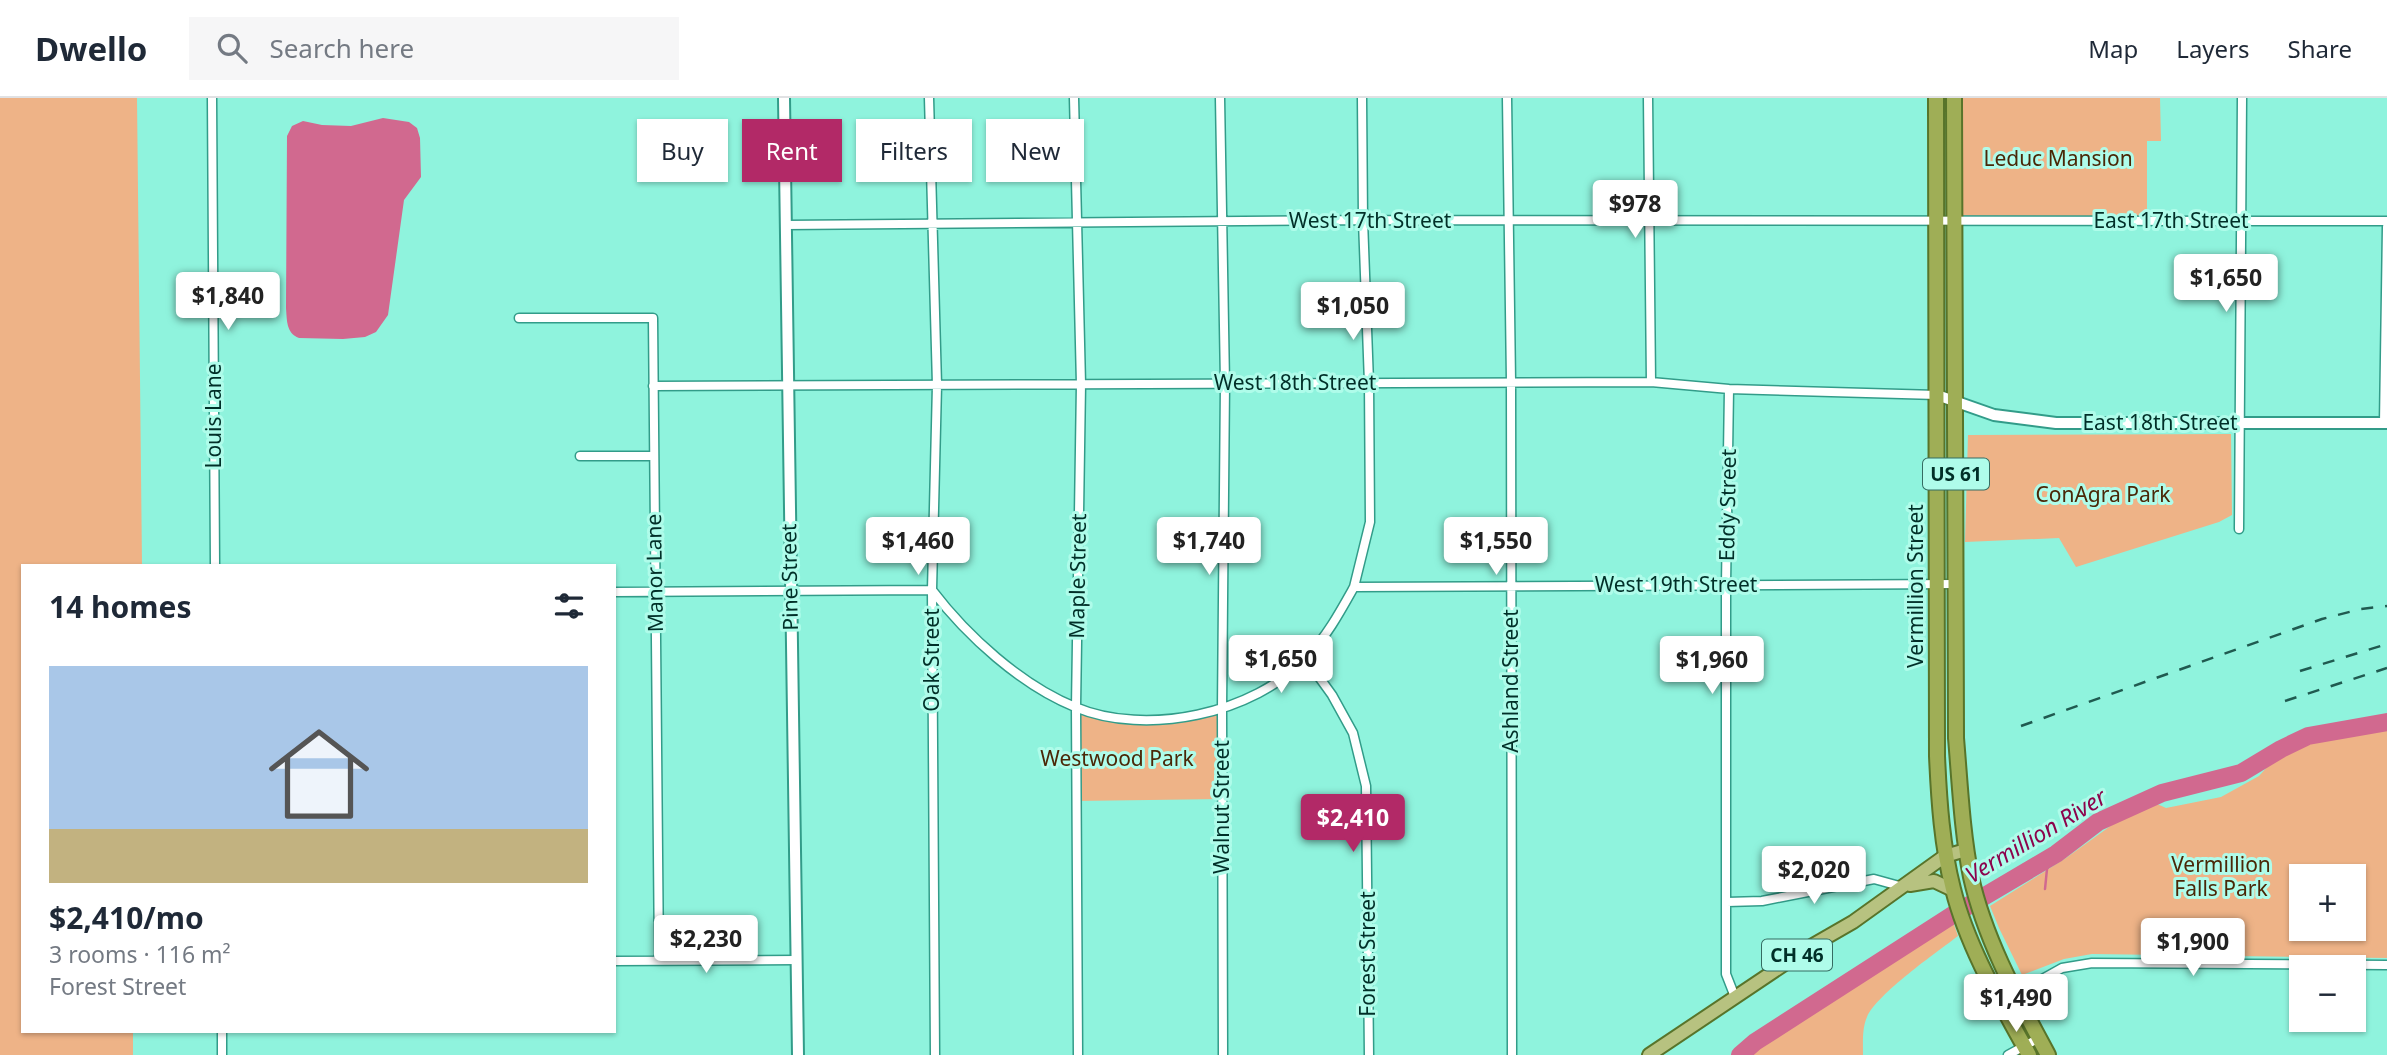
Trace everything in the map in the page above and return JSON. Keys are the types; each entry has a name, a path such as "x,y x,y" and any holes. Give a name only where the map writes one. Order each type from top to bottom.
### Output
{"highway":[{"name":"Vermillion Street","path":"1936,98 1939,807 1945,856 1953,890 1971,940 2026,1051"},
{"name":"Vermillion Street","path":"1954,98 1956,738 1966,850 1987,930 2048,1055"}],"main road":[{"name":"CH 46","path":"1649,1055 1903,887 1945,856 1966,850"},
{"path":"1903,887 1929,880 1953,890"}],"street":[{"name":"Louis Lane","path":"212,98 215,564"},
{"name":"Pine Street","path":"784,98 798,1055"},
{"name":"Oak Street","path":"929,98 937,385 932,590 935,1055"},
{"name":"Maple Street","path":"1074,98 1081,384 1076,707 1078,1055"},
{"name":"Walnut Street","path":"1220,98 1225,383 1223,1055"},
{"path":"616,592 932,590 950,614 1022,677 1076,707 1097,714 1148,720 1171,719 1222,709 1267,688 1306,659 1334,625 1354,587 1370,522 1362,98"},
{"name":"Ashland Street","path":"1507,98 1511,382 1512,1055"},
{"path":"1648,98 1651,382"},
{"path":"2239,529 2242,98"},
{"name":"West 17th Street","path":"785,225 1363,220 1954,221"},
{"name":"East 17th Street","path":"1954,221 2387,221"},
{"path":"2385,423 2387,227"},
{"name":"Manor Lane","path":"519,318 653,318 659,961"},
{"name":"West 18th Street","path":"653,386 1651,382 1730,389 1937,395"},
{"name":"Eddy Street","path":"1730,389 1726,585 1726,974 1735,997"},
{"name":"East 18th Street","path":"1937,395 1994,415 2056,423 2385,423"},
{"path":"580,456 654,456"},
{"name":"West 19th Street","path":"1354,587 1956,584"},
{"name":"Forest Street","path":"1306,659 1332,695 1353,733 1366,786 1368,1055"},
{"path":"1727,902 1762,901 1874,879 1903,887"},
{"path":"616,961 797,960"},
{"path":"2001,1002 2062,968 2092,963 2387,965"},
{"path":"222,1033 222,1055"},
{"path":"2008,1055 2026,1051 2039,1038"}],"green space":[{"path":"0,98 137,98 142,564 21,564 21,1033 133,1033 133,1055 0,1055"},
{"name":"Leduc Mansion","path":"1954,98 2160,98 2161,141 2147,141 2147,220 1954,221"},
{"name":"ConAgra Park","path":"2231,434 2232,515 2219,522 2076,567 2059,538 1965,542 1968,435"},
{"name":"Westwood Park","path":"1076,707 1148,720 1222,709 1222,799 1076,801"},
{"name":"Vermillion Falls Park","path":"2387,727 2387,958 2366,958 2366,955 2092,954 2064,959 2022,975 1990,906 2066,858 2116,822 2155,803 2166,808 2221,797 2259,776 2279,754 2305,741"},
{"path":"1951,916 1958,936 1882,997 1867,1017 1863,1055 1740,1055 1755,1042"}],"shaded area":[{"path":"383,118 409,122 417,128 420,138 421,177 404,200 388,315 376,332 365,337 299,338 289,329 286,308 287,136 292,126 303,121 351,126"}],"waterway":[{"name":"Vermillion River","path":"1740,1055 1755,1042 1951,916 2056,854 2098,822 2162,793 2241,773 2308,736 2387,722"},
{"path":"2045,889 2047,869 2056,854"}],"railway":[{"path":"2021,726 2322,619 2361,609 2387,606"},
{"path":"2300,671 2387,644"},
{"path":"2285,701 2387,668"}]}
